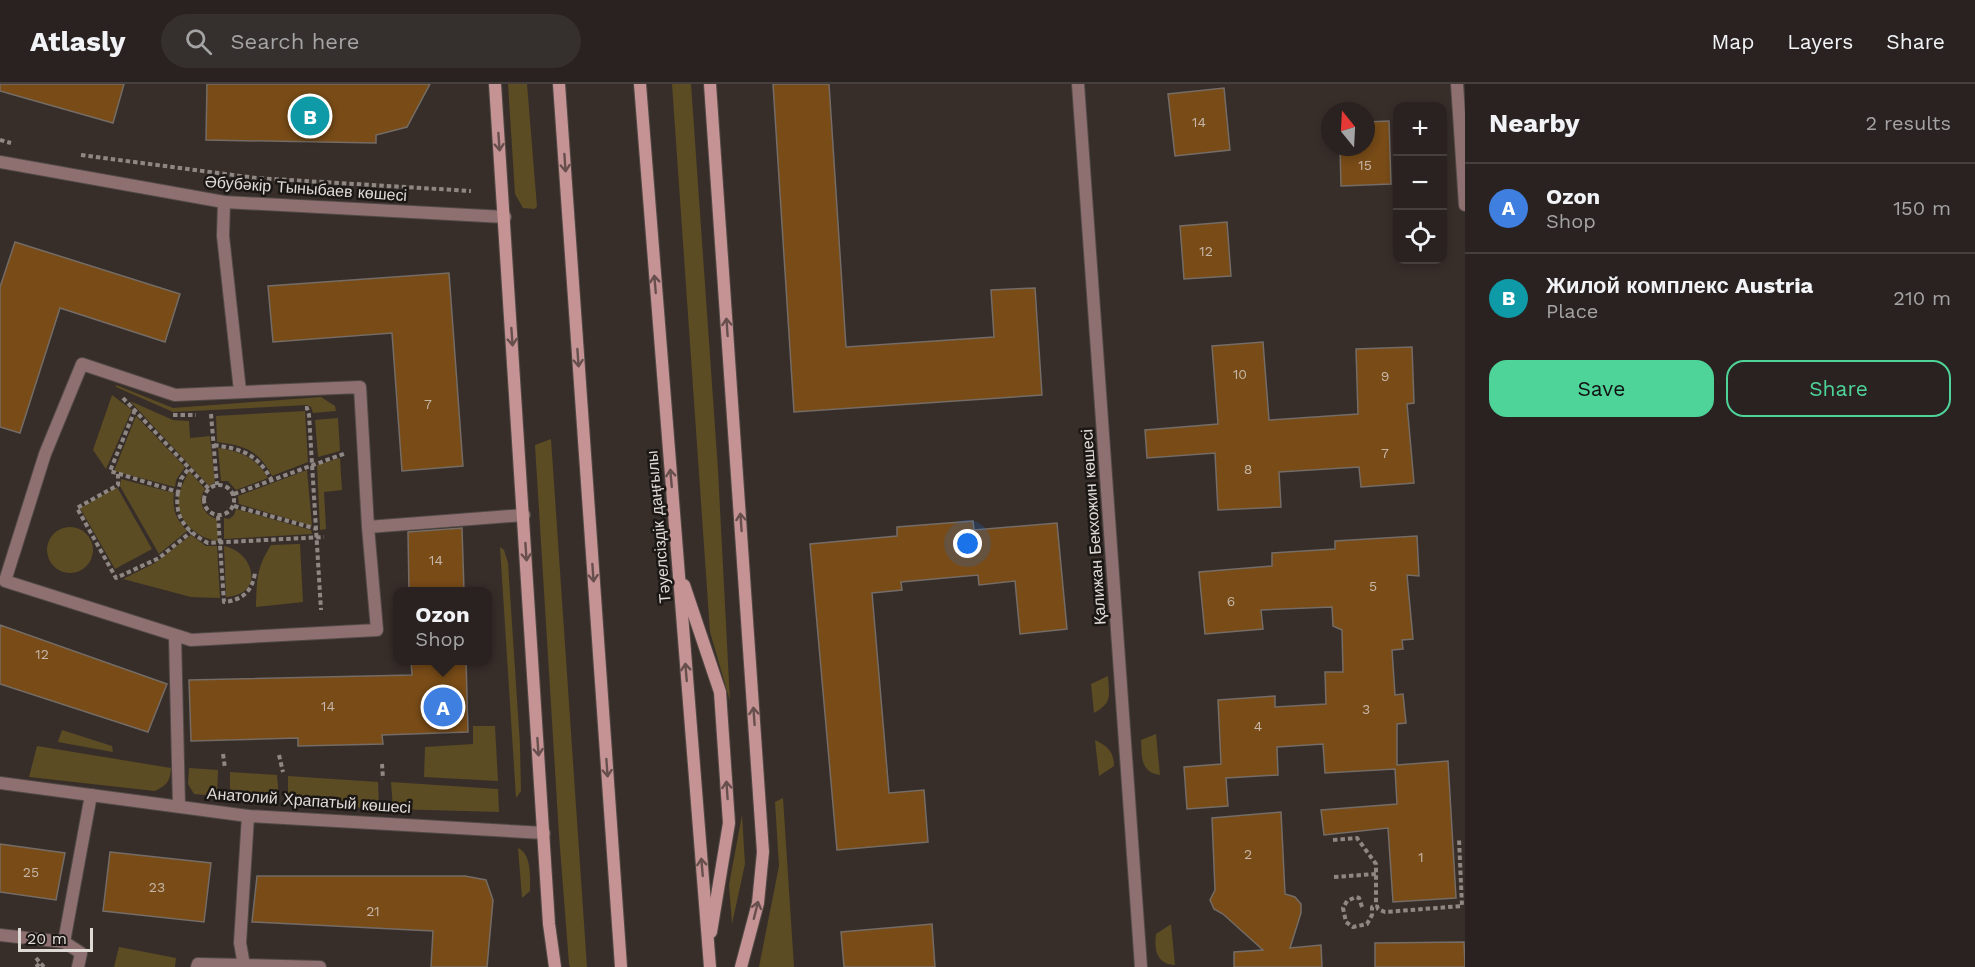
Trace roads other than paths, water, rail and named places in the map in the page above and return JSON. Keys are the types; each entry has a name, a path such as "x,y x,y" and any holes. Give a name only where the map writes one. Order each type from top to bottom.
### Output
{"main road":[{"path":"495,84 549,924 555,967"},
{"path":"559,84 621,967"},
{"name":"Тәуелсіздік даңғылы","path":"639,84 710,967"},
{"path":"710,84 763,852 758,903 741,967"},
{"path":"678,566 720,692 729,823 708,951"}],"street":[{"name":"Қалижан Бекхожин көшесі","path":"1078,84 1141,967"},
{"path":"1456,84 1465,205"},
{"name":"Әбубәкір Тыныбаев көшесі","path":"0,162 224,202 505,217"},
{"path":"224,202 223,236 240,391"},
{"path":"82,364 174,395 240,391 360,387 377,630 191,640 5,581 45,454 82,364"},
{"path":"368,527 524,515"},
{"path":"175,636 179,806"},
{"name":"Анатолий Храпатый көшесі","path":"0,783 248,816 544,833"},
{"path":"64,942 91,795"},
{"path":"244,966 240,943 248,816"},
{"path":"0,935 64,942 81,953 78,967"},
{"path":"197,967 198,964 320,967"}],"place":[{"name":"Жилой комплекс Austria","path":"310,116"},
{"name":"Ozon","path":"443,707"}]}
